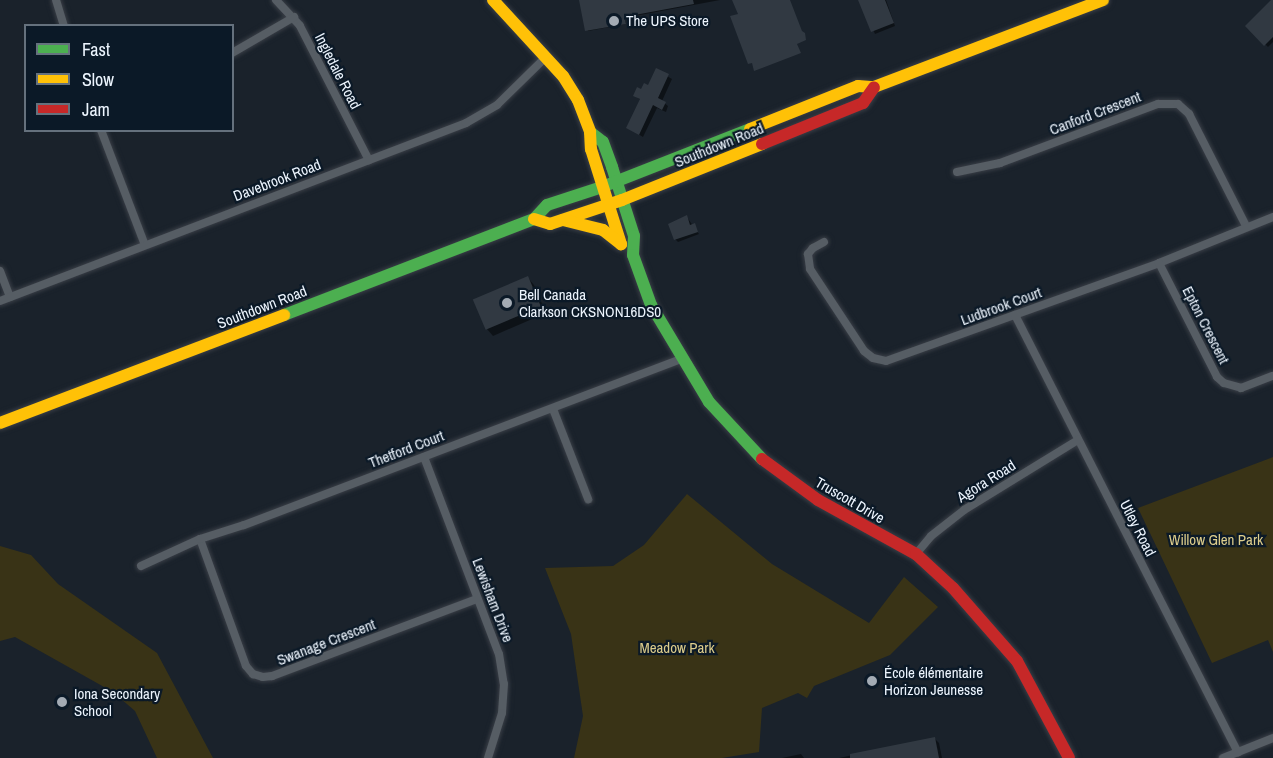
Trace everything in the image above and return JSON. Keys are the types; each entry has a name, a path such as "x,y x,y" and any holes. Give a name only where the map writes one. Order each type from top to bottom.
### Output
{"main road":[{"name":"Southdown Road","path":"0,423 534,219 547,205 602,187 858,86 873,87 1103,0"},
{"name":"Truscott Drive","path":"496,1 563,76 578,100 590,132 591,149 621,244 633,255"},
{"name":"Southdown Road","path":"534,219 550,224 622,200 863,103 873,87"},
{"name":"Truscott Drive","path":"590,132 603,142 634,236 633,255 659,324 709,402 757,455 818,500 916,554 971,607 1017,661 1069,758"},
{"path":"563,220 603,230 621,244"}],"street":[{"path":"56,0 63,24"},
{"name":"Ingledale Road","path":"276,0 294,16 369,160"},
{"path":"234,52 294,16"},
{"name":"Davebrook Road","path":"0,301 484,114 508,95 546,57"},
{"name":"Canford Crescent","path":"957,172 1000,164 1158,104 1178,104 1189,114 1246,226"},
{"path":"102,132 145,245"},
{"name":"Ludbrook Court","path":"824,242 808,254 810,269 864,351 873,358 886,361 897,359 1159,263 1273,216"},
{"name":"Epton Crescent","path":"1159,263 1217,377 1224,383 1240,388 1273,376"},
{"path":"0,271 10,297"},
{"name":"Utley Road","path":"1015,315 1239,752"},
{"name":"Thetford Court","path":"141,566 200,538 244,525 681,359"},
{"path":"553,409 588,499"},
{"name":"Agora Road","path":"916,554 931,536 964,510 1078,440"},
{"name":"Lewisham Drive","path":"424,457 499,654 504,684 502,713 488,758"},
{"name":"Swanage Crescent","path":"200,538 246,666 253,674 263,677 272,676 477,599"},
{"path":"1222,758 1273,738"}],"green space":[{"name":"Willow Glen Park","path":"1273,457 1273,652 1268,640 1212,663 1138,508"},
{"name":"Meadow Park","path":"687,494 772,564 869,623 904,577 938,607 890,655 814,686 807,698 798,693 762,708 759,752 722,758 574,758 583,716 571,634 545,568 613,566 644,545"},
{"path":"0,546 31,555 58,584 157,653 213,758 157,758 135,711 113,692 15,637 0,641"}],"building":[{"path":"579,0 693,0 694,4 624,17 626,24 585,31"},
{"path":"732,0 790,0 802,31 805,33 806,40 797,44 801,53 754,71 752,63 748,64 730,16 738,14"},
{"path":"858,0 885,0 894,23 871,32"},
{"path":"1273,0 1273,37 1264,46 1245,26"},
{"path":"656,68 669,74 658,98 666,102 662,110 653,105 639,135 626,128 640,99 633,96 637,87 641,89 644,83 648,85"},
{"path":"687,215 690,225 695,223 698,232 674,240 668,224"},
{"name":"Bell Canada Clarkson CKSNON16DS0","path":"528,276 541,306 486,330 473,299"},
{"path":"935,737 939,758 850,758 850,754"}],"traffic: fast":[{"path":"284,315 534,219 547,205 602,187 750,129"},
{"path":"590,132 603,142 612,167 634,236 633,255 651,305 709,402 762,459"}],"traffic: slow":[{"path":"493,0 563,76 578,100 590,132 591,149 621,244"},
{"path":"750,129 858,86 874,87 1103,0"},
{"path":"534,219 550,224 622,200 762,144"},
{"path":"563,220 603,230 621,244"},
{"path":"0,423 284,315"}],"traffic: jam":[{"path":"762,144 863,103 874,87"},
{"path":"762,459 818,500 916,554 953,588 1017,661 1069,758"}],"place":[{"name":"The UPS Store","path":"614,21"},
{"name":"Bell Canada Clarkson CKSNON16DS0","path":"507,303"},
{"name":"École élémentaire Horizon Jeunesse","path":"872,681"},
{"name":"Iona Secondary School","path":"62,702"}]}
